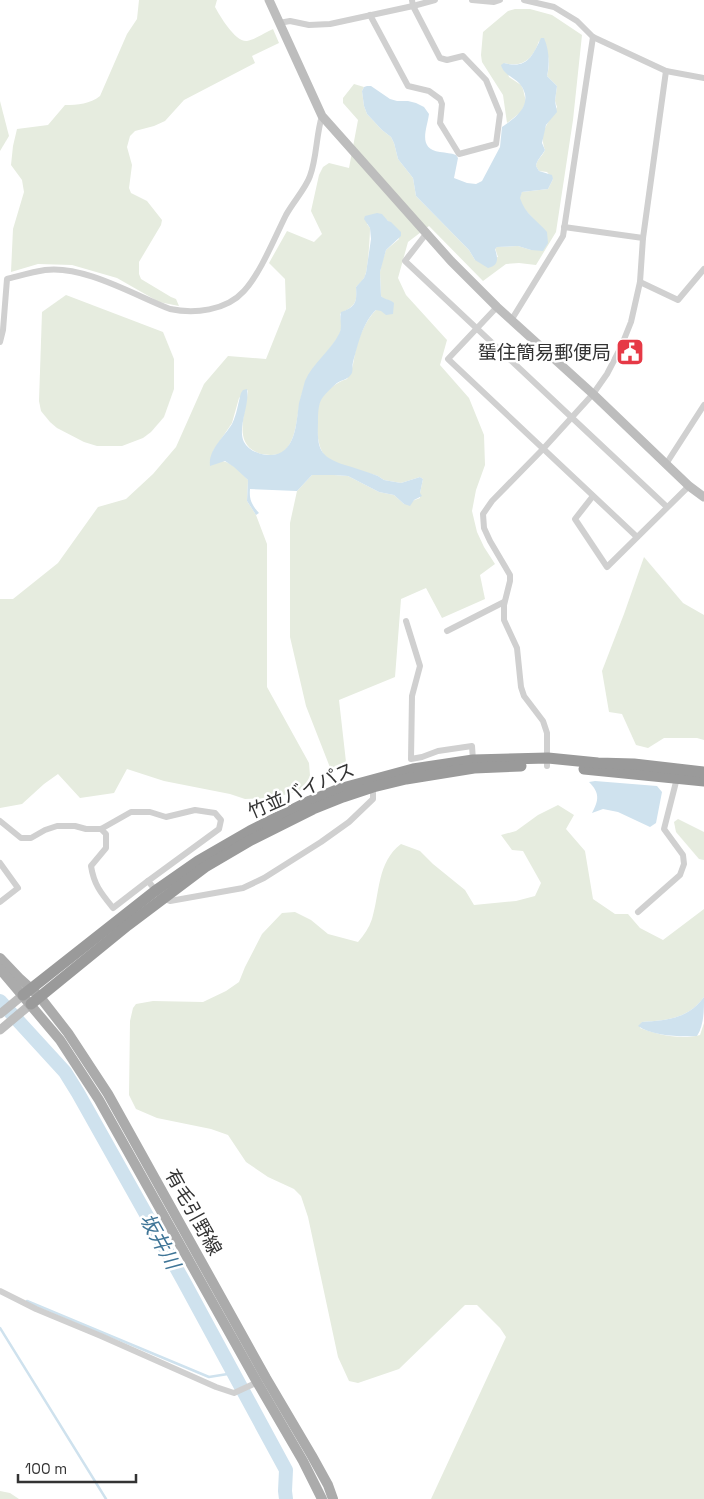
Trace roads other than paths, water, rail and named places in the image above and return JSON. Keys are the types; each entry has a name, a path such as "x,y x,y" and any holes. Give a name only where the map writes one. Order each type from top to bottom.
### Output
{"highway":[{"name":"竹並バイパス","path":"26,991 159,894 198,861 250,831 310,801 339,789 406,770 473,760 634,764 704,772"},
{"name":"竹並バイパス","path":"35,1001 128,925 159,894 251,840 313,809 373,787 406,779 474,768 548,762 704,781"}],"main road":[{"name":"有毛引野線","path":"0,958 35,1001 68,1033 108,1094 258,1382 303,1460 322,1499"},
{"name":"有毛引野線","path":"0,968 26,991"},
{"name":"有毛引野線","path":"258,1382 312,1456 328,1485 333,1499"}],"street":[{"path":"269,0 322,116 426,234 497,307 593,394 689,486 704,497"},
{"path":"279,23 290,21 309,24 330,24 413,3 435,0"},
{"path":"472,0 494,2 500,0"},
{"path":"524,0 554,7 577,21 593,36 666,71 704,78"},
{"path":"370,15 408,86 429,91 440,99 442,104 440,123 459,154 496,144 500,114 486,80 463,56 447,60 440,58 413,3"},
{"path":"512,319 562,236 593,36"},
{"path":"548,762 547,733 543,721 524,696 517,648 504,620 504,602 510,575 484,528 483,514 492,501 593,394 621,347 631,322 640,282 643,238 666,71"},
{"path":"0,342 7,279 45,270 66,270 87,275 162,306 180,311 204,310 230,302 244,292 255,276 290,207 310,177 318,128 322,116"},
{"path":"564,227 643,238"},
{"path":"426,234 405,262 477,327 667,507"},
{"path":"640,282 678,300 704,269"},
{"path":"497,307 448,359 637,537"},
{"path":"666,464 704,405"},
{"path":"593,496 574,518 607,567 689,486"},
{"path":"447,630 504,602"},
{"path":"406,621 420,666 412,696 411,758 422,758 438,751 472,746 473,760"},
{"path":"638,912 680,875 684,864 683,855 664,829 677,778"},
{"path":"148,881 159,894 170,901 243,888 297,858 348,822 373,799 373,787"},
{"path":"0,822 21,838 30,838 57,826 75,826 101,830 131,812 150,812 166,817 195,810 215,813 221,820 219,829 113,908 99,892 93,878 91,866 106,848 106,834 101,830"},
{"path":"0,863 18,888 0,902"},
{"path":"1,1013 26,991"},
{"path":"0,1030 35,1001"},
{"path":"0,1291 36,1309 216,1387 234,1393 258,1382"}],"water":[{"path":"541,38 544,38 546,42 548,52 547,76 557,86 555,101 557,112 546,125 542,143 545,150 538,159 536,166 539,171 552,175 553,179 548,189 522,192 520,198 528,213 547,232 548,243 543,251 518,246 497,247 495,249 496,263 488,268 475,260 469,250 416,196 413,178 398,159 391,137 367,114 362,91 364,87 371,86 390,99 408,101 424,107 429,114 425,138 428,147 433,150 456,155 458,158 454,178 476,184 482,181 500,147 502,127 519,114 524,105 525,94 521,85 503,70 501,65 504,63 518,64 528,60"},
{"path":"377,213 382,214 401,232 401,236 386,250 380,272 381,296 394,303 393,314 386,315 376,310 367,321 353,362 352,373 333,386 320,402 318,439 321,450 330,459 378,476 384,480 401,483 420,477 423,479 420,493 422,496 414,500 410,506 404,504 394,495 379,492 348,476 312,475 297,491 250,489 252,502 259,513 256,515 247,501 248,480 225,461 210,466 211,455 232,424 241,393 247,389 247,402 242,430 242,436 246,445 260,454 267,455 284,451 289,445 293,438 305,381 339,334 341,312 353,306 356,297 356,287 366,273 371,239 370,228 364,219 365,216"},
{"path":"589,782 657,786 662,792 656,823 650,827 618,812 603,809 592,813 596,804 597,793"},
{"path":"704,997 704,1013 697,1036 658,1034 638,1026 642,1022 668,1019 684,1014"}],"waterway":[{"name":"坂井川","path":"0,1001 65,1072 78,1093 183,1280 286,1470 286,1499"},
{"path":"27,1301 209,1377 234,1373"},
{"path":"0,1328 106,1499"}],"place":[{"name":"蜑住簡易郵便局","path":"630,352"}]}
